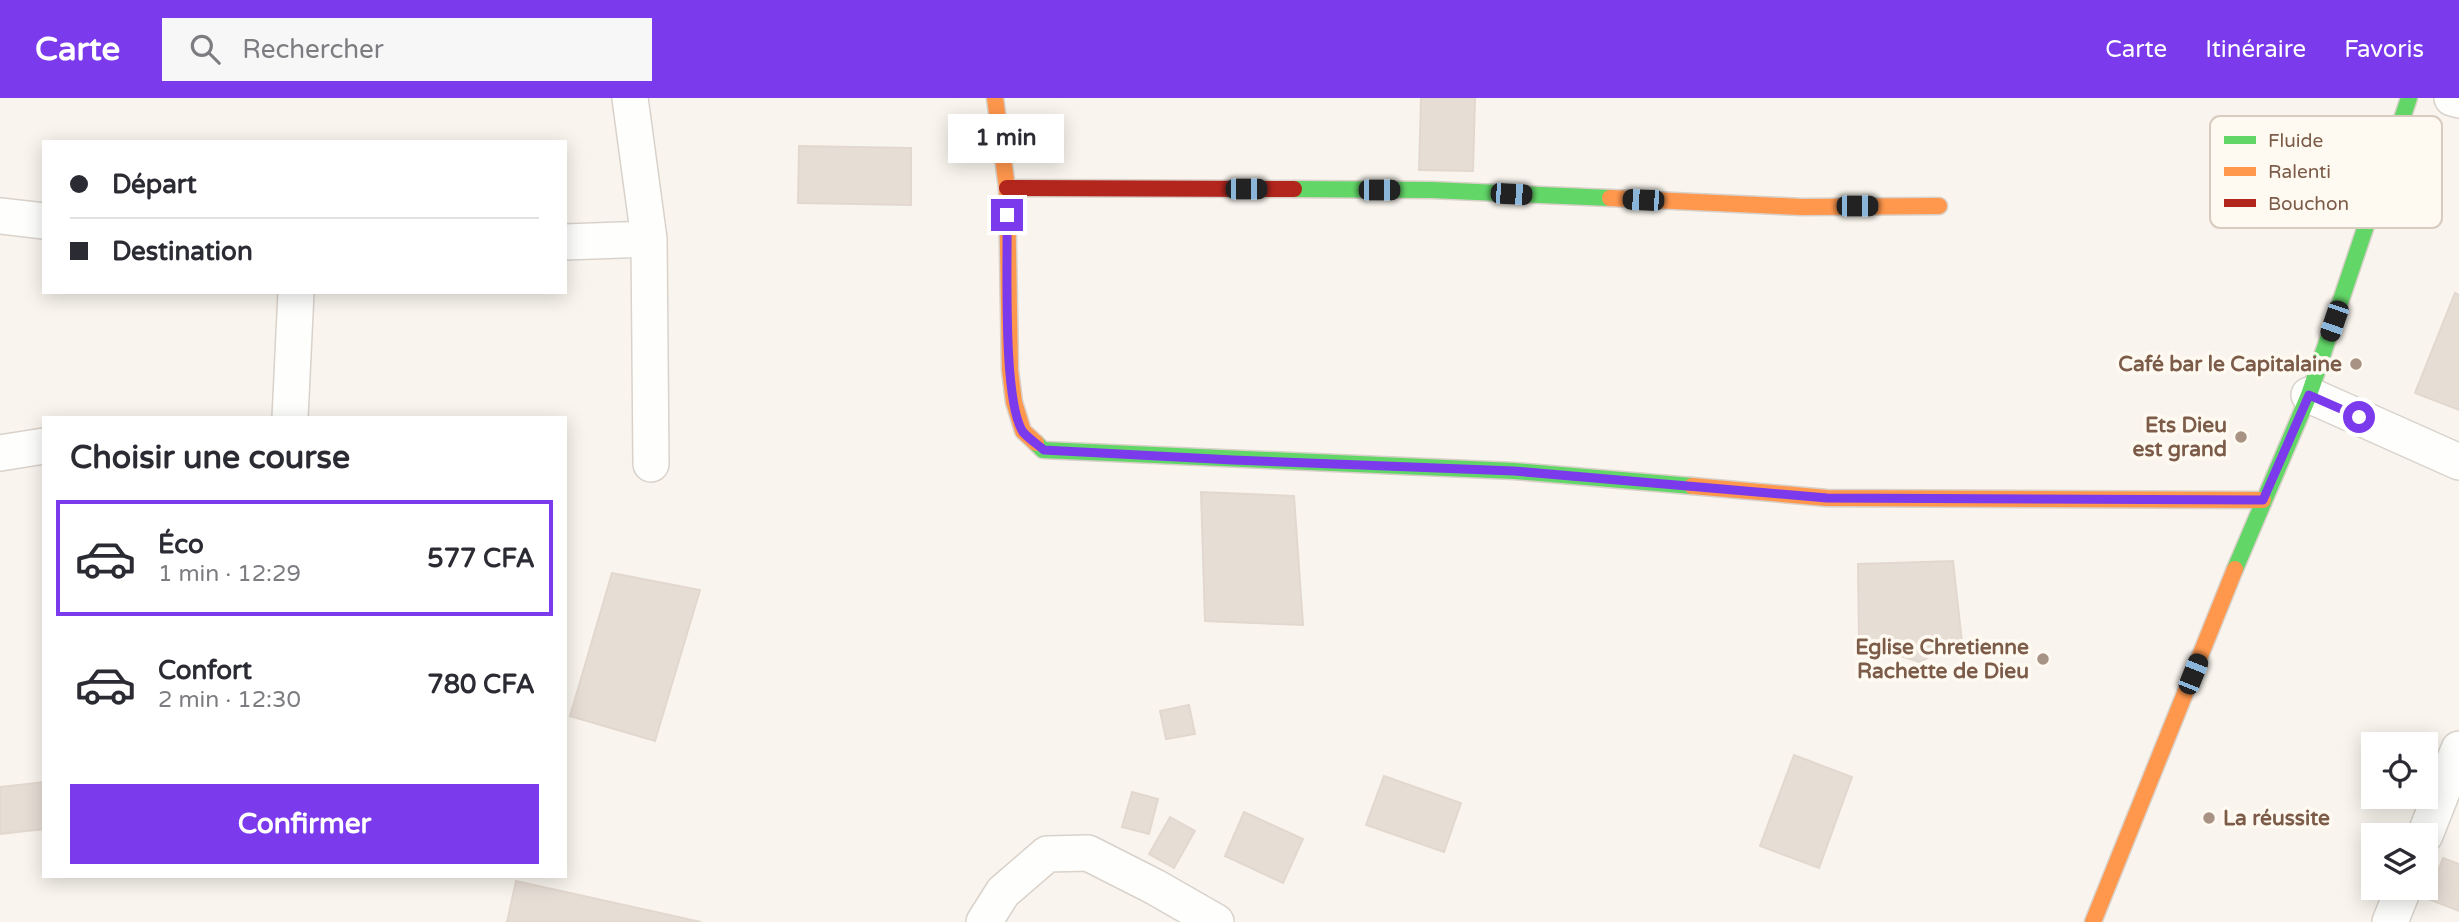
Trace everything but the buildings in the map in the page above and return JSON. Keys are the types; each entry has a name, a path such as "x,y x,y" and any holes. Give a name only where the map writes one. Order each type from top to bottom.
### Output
{"street":[{"path":"630,98 649,239 651,464"},
{"path":"995,98 1007,188 1010,370 1014,402 1023,431 1044,450 1514,471 1827,498 2263,500"},
{"path":"2403,116 2409,98"},
{"path":"2452,98 2459,100"},
{"path":"1007,188 1432,190 1802,207 1939,206"},
{"path":"0,216 42,221"},
{"path":"2093,922 2263,500 2309,395 2365,228"},
{"path":"567,242 649,239"},
{"path":"290,416 296,294"},
{"path":"2309,395 2459,461"},
{"path":"0,453 42,446"},
{"path":"2430,823 2459,748"},
{"path":"984,922 1003,892 1047,854 1088,853 1216,922"},
{"path":"2390,922 2399,900"}],"traffic: fast":[{"path":"2403,116 2409,98"},
{"path":"1294,189 1432,190 1610,198"},
{"path":"2235,569 2309,395 2365,228"},
{"path":"1036,443 1043,450 1514,471 1692,486"}],"traffic: slow":[{"path":"995,98 1007,188 1010,370 1014,402 1023,431 1036,443"},
{"path":"1610,198 1802,207 1939,206"},
{"path":"1692,486 1827,498 2263,500"},
{"path":"2093,922 2235,569"}],"traffic: jam":[{"path":"1007,188 1294,189"}],"place":[{"name":"Café bar le Capitalaine","path":"2356,364"},
{"name":"Ets Dieu est grand","path":"2241,437"},
{"name":"Eglise Chretienne Rachette de Dieu","path":"2043,659"},
{"name":"La réussite","path":"2209,818"}],"route":[{"path":"1007,215 1010,370 1014,402 1023,431 1044,450 1514,471 1827,498 2263,500 2309,395 2359,417"}]}
